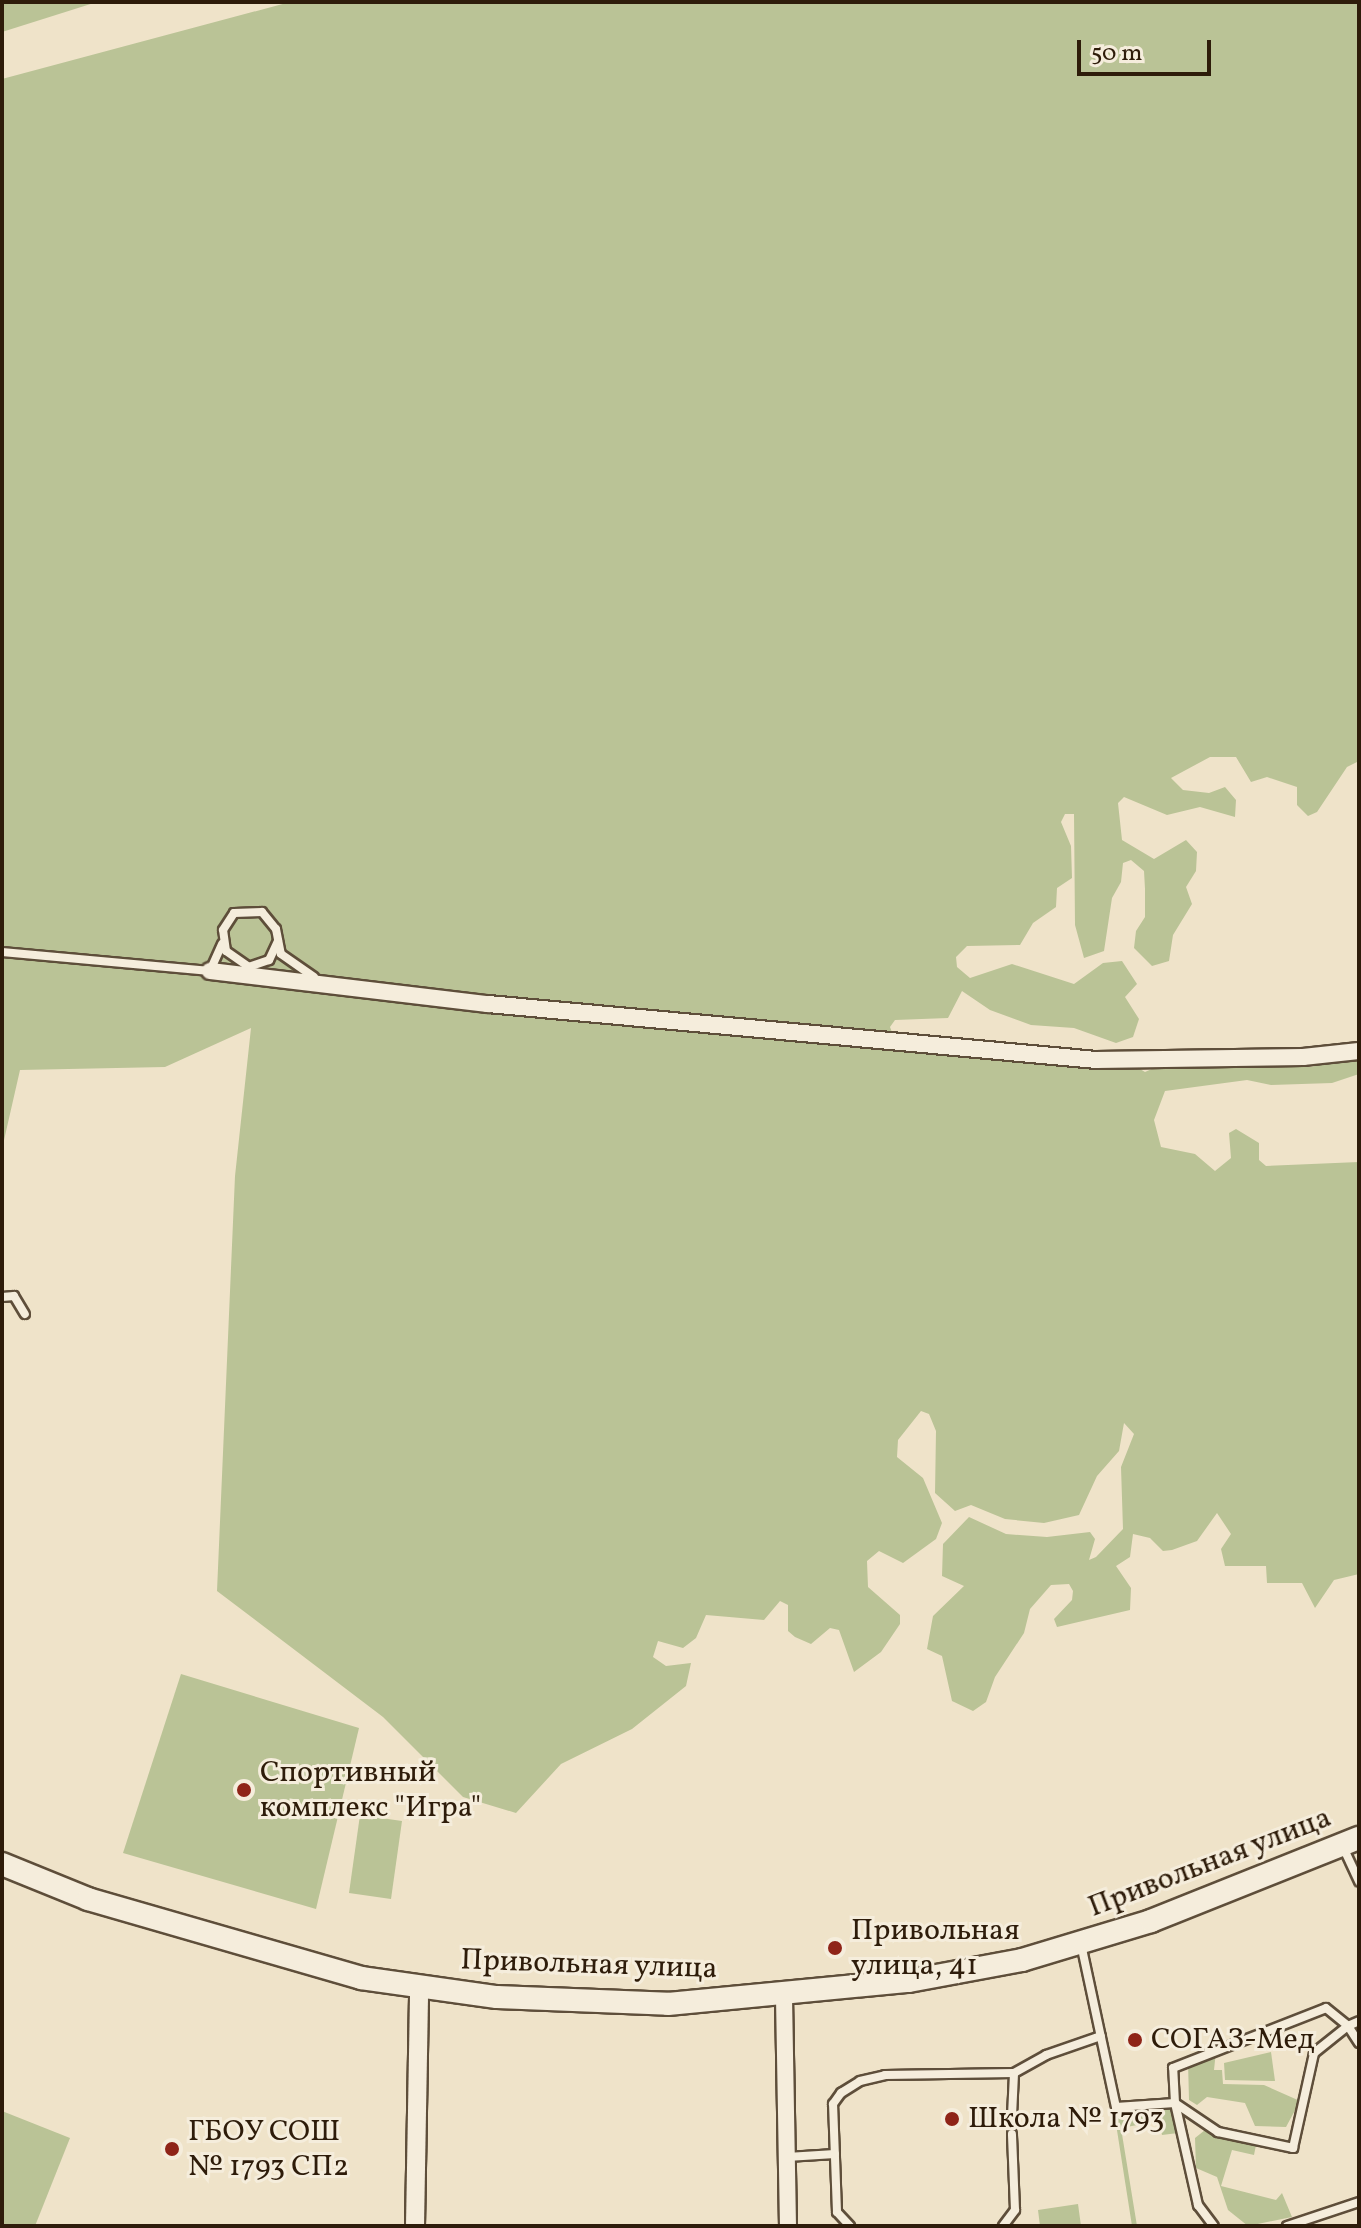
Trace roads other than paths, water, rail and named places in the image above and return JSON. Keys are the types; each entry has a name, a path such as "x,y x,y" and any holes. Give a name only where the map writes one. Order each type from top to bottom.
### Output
{"main road":[{"name":"Привольная улица","path":"2,1864 88,1899 237,1945 361,1978 497,1997 668,2004 784,1997 940,1977 1081,1943 1351,1842"}],"street":[{"path":"210,971 333,983 488,1004 1096,1060 1303,1057 1359,1051"},
{"path":"415,2226 419,1986"},
{"path":"784,1997 788,2226"}],"lane":[{"path":"2,952 210,971 223,940 226,922 234,913 253,910 270,918 278,941 293,966 333,983"},
{"path":"223,940 238,962 249,967 269,960 278,941"},
{"path":"2,1297 14,1296 25,1314"},
{"path":"1351,1842 1359,1881"},
{"path":"1081,1943 1116,2107 1175,2103 1218,2132 1293,2148 1314,2053 1359,2021"},
{"path":"1214,2226 1198,2205 1175,2103 1173,2068 1326,2008 1348,2026 1359,2043"},
{"path":"850,2226 837,2212 833,2104 860,2081 885,2075 1014,2073 1046,2055 1101,2036"},
{"path":"1012,2116 1014,2073"},
{"path":"1003,2226 1015,2210 1012,2134"},
{"path":"787,2157 835,2154"},
{"path":"1287,2226 1359,2202"},
{"path":"1319,2216 1322,2226"}],"place":[{"name":"Спортивный комплекс \"Игра\"","path":"244,1790"},
{"name":"Привольная улица, 41","path":"835,1948"},
{"name":"СОГАЗ-Мед","path":"1135,2040"},
{"name":"Школа № 1793","path":"952,2119"},
{"name":"ГБОУ СОШ № 1793 СП2","path":"172,2149"}]}
